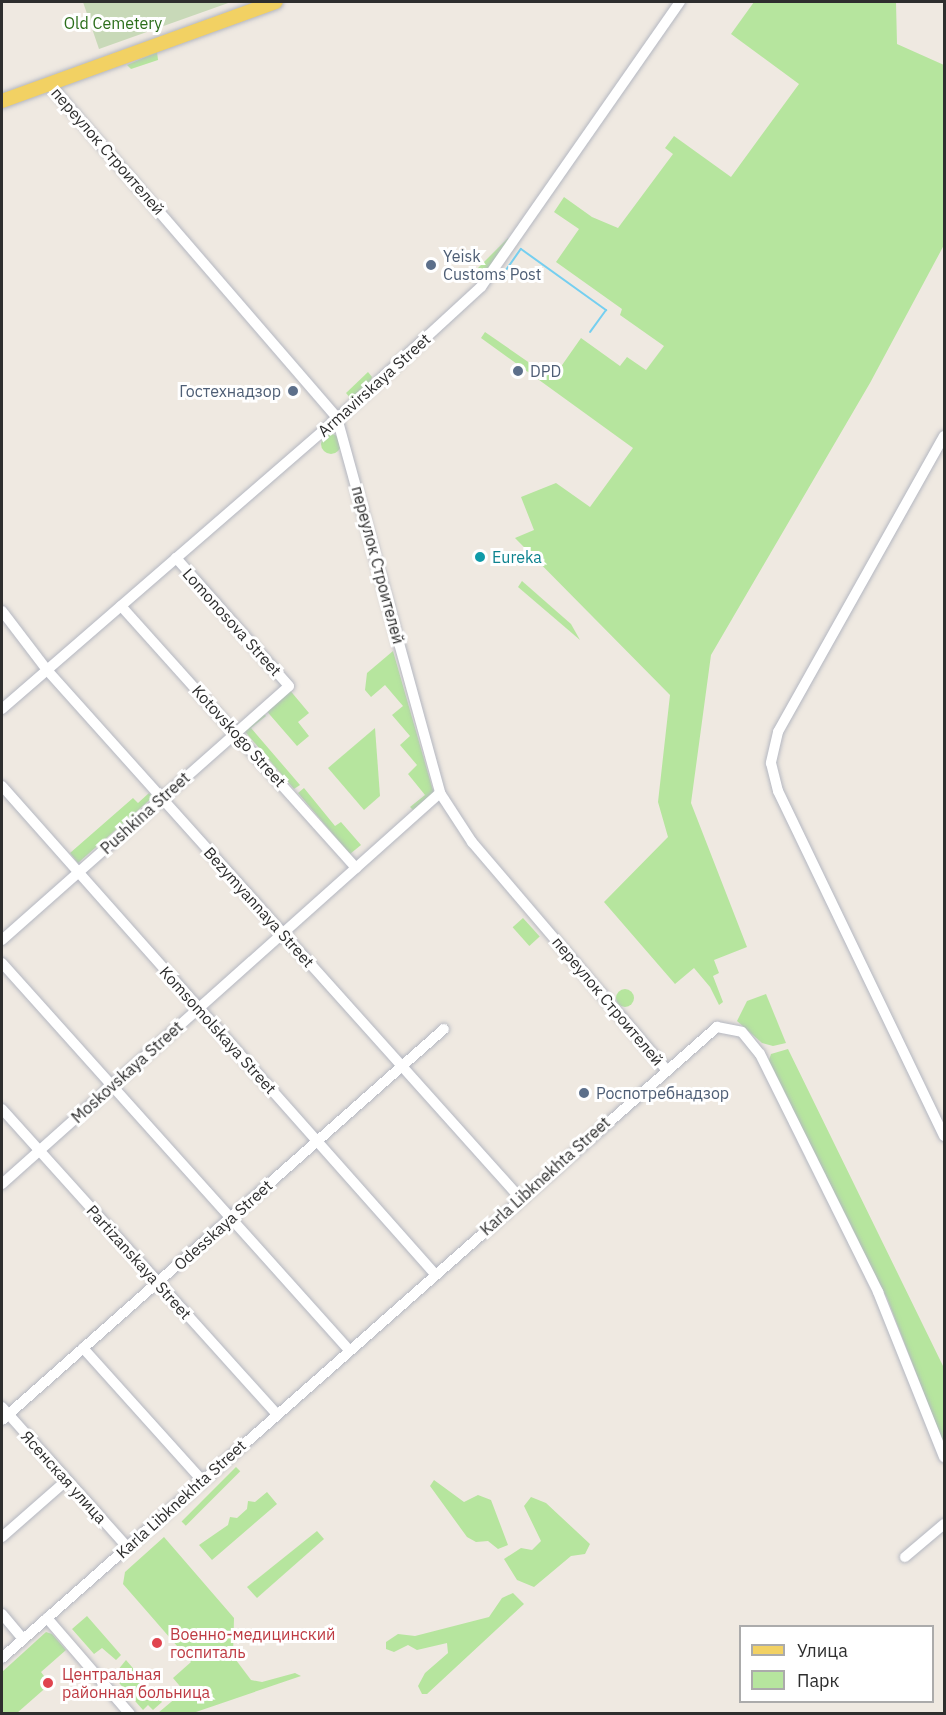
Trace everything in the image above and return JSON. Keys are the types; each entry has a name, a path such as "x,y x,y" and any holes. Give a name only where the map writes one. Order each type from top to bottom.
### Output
{"main road":[{"path":"2,101 276,2"}],"street":[{"name":"Armavirskaya Street","path":"2,709 337,418 488,279 680,2"},
{"name":"переулок Строителей","path":"49,84 337,418 440,793 472,842 666,1069"},
{"path":"945,436 778,732 771,764 778,791 945,1136"},
{"name":"Lomonosova Street","path":"176,558 289,686"},
{"name":"Kotovskogo Street","path":"120,606 356,868"},
{"name":"Bezymyannaya Street","path":"2,611 47,670 520,1198"},
{"name":"Pushkina Street","path":"2,940 235,731 289,686"},
{"name":"Komsomolskaya Street","path":"2,786 435,1274"},
{"name":"Moskovskaya Street","path":"2,1184 440,793"},
{"path":"2,963 349,1350"},
{"name":"Karla Libknekhta Street","path":"2,1658 666,1069 717,1027 738,1029 752,1041 878,1292 945,1457"},
{"name":"Odesskaya Street","path":"4,1414 158,1283 444,1029"},
{"name":"Partizanskaya Street","path":"2,1109 277,1414"},
{"path":"83,1348 202,1480"},
{"name":"Ясенская улица","path":"4,1414 127,1547"},
{"path":"2,1537 67,1480"},
{"path":"904,1557 945,1524"},
{"path":"2,1614 23,1639"},
{"path":"47,1618 130,1713"}],"green space":[{"name":"Old Cemetery","path":"83,2 231,2 99,49"},
{"path":"754,2 896,2 897,44 944,65 944,245 870,383 711,655 691,803 747,947 714,960 719,973 713,976 723,1002 719,1005 710,987 694,968 675,984 604,902 668,837 658,802 670,695 515,538 534,530 521,497 556,483 590,507 633,448 481,338 485,332 547,375 555,365 560,368 581,338 620,366 627,357 646,370 664,346 620,315 622,309 556,262 579,229 554,212 564,197 592,217 618,228 673,154 665,148 674,136 731,177 799,84 731,34"},
{"path":"157,52 158,60 131,69 127,65"},
{"path":"508,238 508,240 479,282 472,274"},
{"path":"368,372 372,377 370,383 352,400 346,393"},
{"path":"331,434 338,437 341,444 338,451 331,454 324,451 321,444 324,437"},
{"path":"522,581 571,624 580,640 518,587"},
{"path":"393,651 434,794 414,811 410,807 425,795 408,774 417,765 400,745 410,736 392,715 403,706 385,685 371,697 365,690 367,673"},
{"path":"288,688 309,713 298,722 309,736 297,746 264,708"},
{"path":"262,711 266,716 251,728 300,785 294,789 242,728"},
{"path":"375,728 380,796 364,810 328,768"},
{"path":"304,788 335,826 341,822 361,845 350,854 298,793"},
{"path":"149,793 153,797 78,863 70,853 133,798 138,803"},
{"path":"523,918 540,937 529,946 513,927"},
{"path":"625,989 631,992 634,998 631,1004 625,1007 619,1004 616,998 619,992"},
{"path":"766,994 786,1043 773,1046 762,1043 737,1021 747,1001"},
{"path":"788,1049 944,1368 944,1445 887,1298 768,1063 771,1054"},
{"path":"236,1467 240,1471 186,1526 182,1521"},
{"path":"434,1480 464,1502 478,1495 491,1500 508,1545 498,1549 488,1541 476,1542 467,1537 430,1486"},
{"path":"267,1492 277,1504 212,1560 199,1545 228,1525 230,1517 237,1518 247,1509 248,1501 255,1502"},
{"path":"531,1497 546,1503 590,1544 585,1554 571,1556 534,1587 517,1580 504,1559 521,1548 532,1550 541,1541 524,1506"},
{"path":"317,1531 324,1539 257,1598 247,1587"},
{"path":"164,1537 234,1618 233,1656 251,1680 262,1682 295,1673 301,1676 193,1713 158,1713 184,1691 173,1678 191,1662 123,1584 125,1572"},
{"path":"513,1593 524,1604 427,1694 422,1694 418,1686 425,1673 448,1653 447,1643 417,1650 408,1645 394,1652 386,1649 386,1642 398,1634 415,1636 489,1617 502,1598"},
{"path":"87,1616 121,1655 116,1660 102,1648 94,1654 72,1629"},
{"path":"46,1632 52,1634 66,1650 41,1672 50,1684 17,1713 2,1713 2,1672"},
{"path":"126,1660 162,1702 153,1710 148,1705 143,1710 113,1676"}],"waterway":[{"path":"499,280 521,249 606,310 590,332"}],"place":[{"name":"Yeisk Customs Post","path":"431,265"},
{"name":"DPD","path":"518,371"},
{"name":"Гостехнадзор","path":"293,391"},
{"name":"Eureka","path":"480,557"},
{"name":"Роспотребнадзор","path":"584,1093"},
{"name":"Военно-медицинский госпиталь","path":"157,1643"},
{"name":"Центральная районная больница","path":"48,1683"}]}
